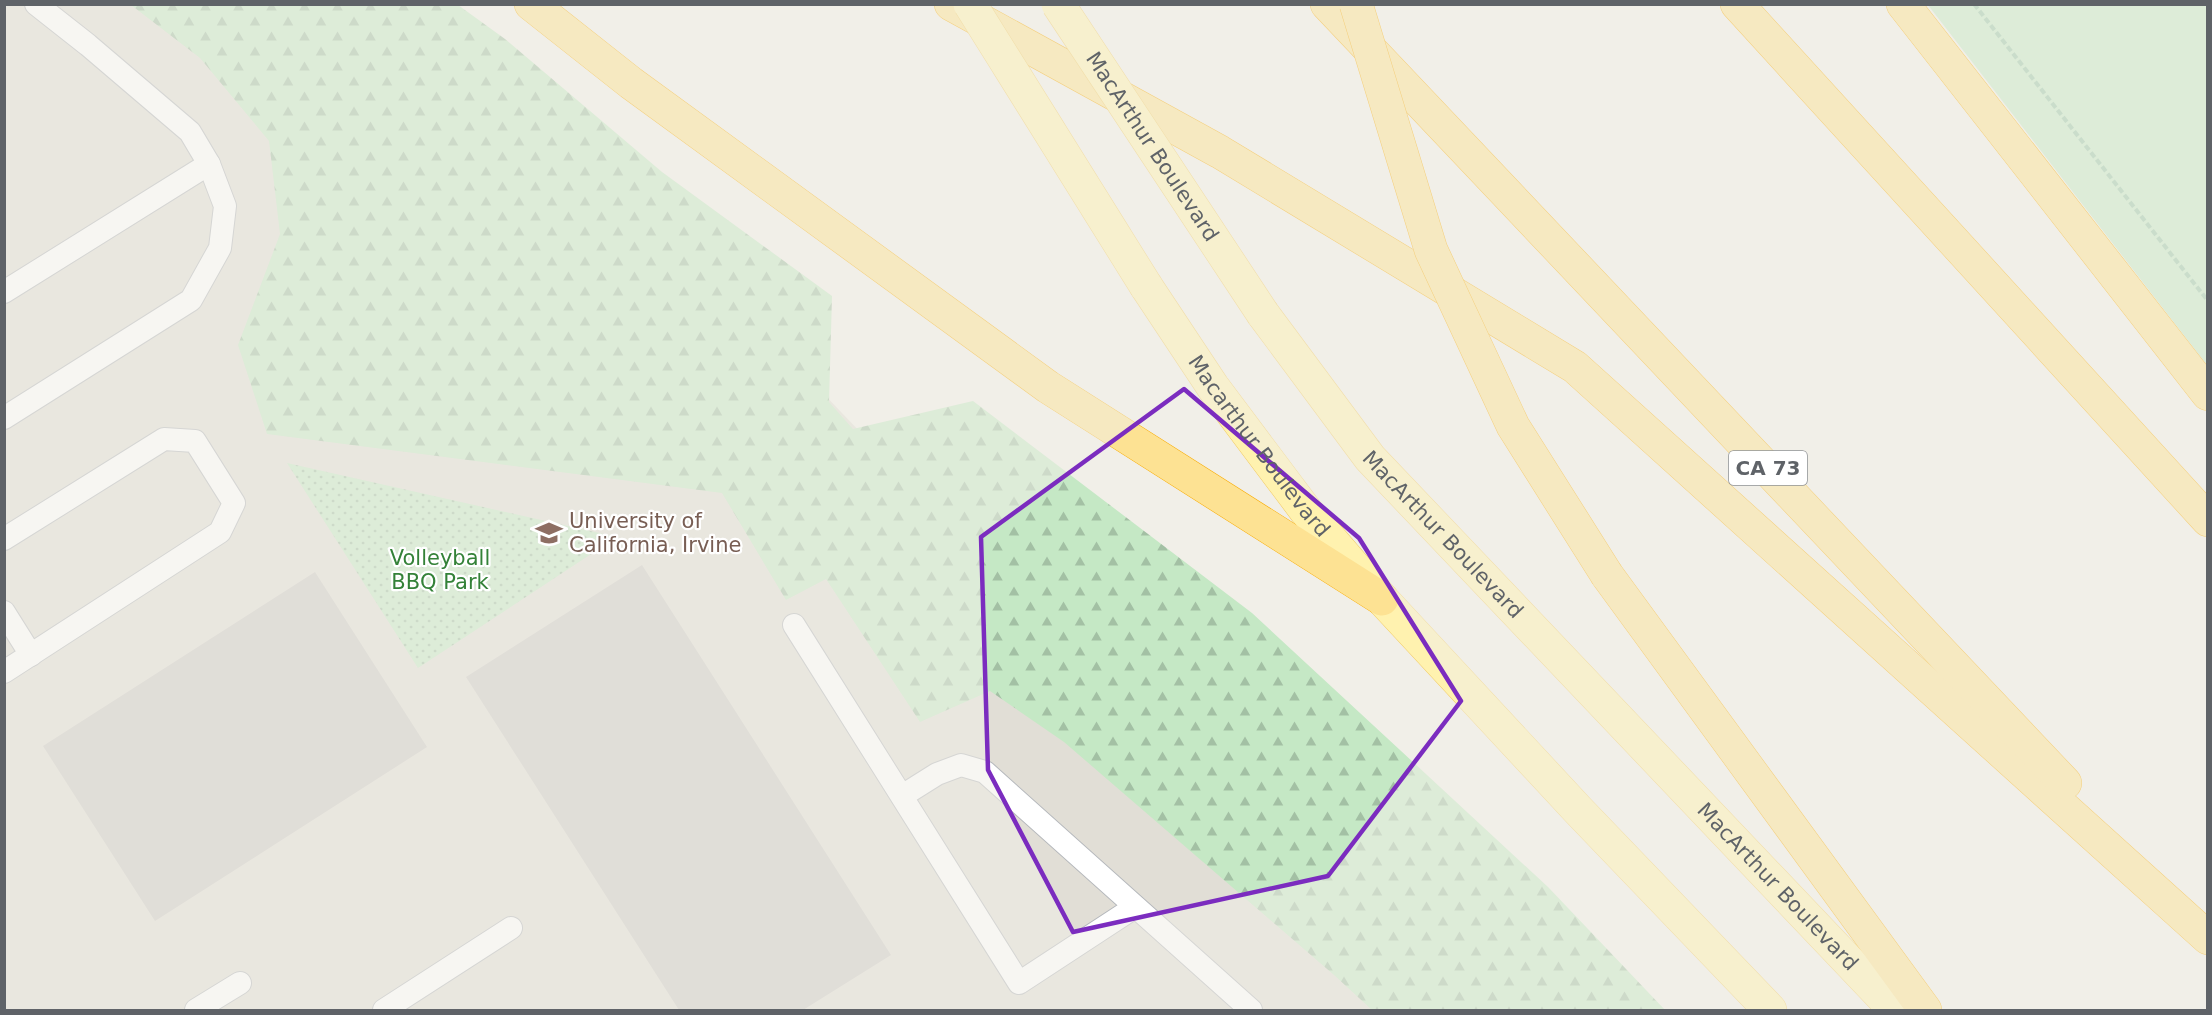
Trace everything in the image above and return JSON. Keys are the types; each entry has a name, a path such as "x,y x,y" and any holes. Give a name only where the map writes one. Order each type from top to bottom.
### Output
{"highway":[{"path":"531,4 631,83 1048,387 1382,599"},
{"path":"951,4 1220,152 1575,367 2208,936"},
{"name":"CA 73","path":"1327,4 2208,936"},
{"path":"1356,4 1431,250 1513,426 1606,575 1925,1011"},
{"path":"1737,4 2208,520"},
{"path":"1903,4 2208,394"}],"main road":[{"name":"Macarthur Boulevard","path":"970,4 1146,286 1213,387 1306,511 1382,599"},
{"name":"MacArthur Boulevard","path":"1058,4 1263,314 1370,458 1895,1011"},
{"path":"1382,599 1578,810 1770,1011"}],"lane":[{"path":"4,417 190,300 220,248 225,206 209,164 190,132 36,4"},
{"path":"4,292 209,164"},
{"path":"4,539 164,439 195,441 234,503 220,532 4,672"},
{"path":"4,612 31,655"},
{"path":"794,625 1019,983 1135,907"},
{"path":"902,796 937,774 961,765 985,772 1251,1011"},
{"path":"384,1011 511,928"},
{"path":"196,1011 240,983"}],"path":[{"path":"1974,4 2208,301"}],"highlighted area":[{"path":"1184,389 1359,538 1461,701 1328,876 1073,932 988,770 981,537"}],"shaded area":[{"name":"University of California, Irvine","path":"5,4 407,5 820,390 863,435 1628,1010 5,1010"}],"green space":[{"path":"131,5 458,5 505,39 662,172 832,296 829,402 853,429 973,401 1252,613 1548,887 1665,1010 1372,1010 1064,742 990,691 920,722 826,579 786,600 722,493 267,434 238,345 280,234 269,141 200,58"},
{"path":"1928,5 2207,5 2207,365"},
{"name":"Volleyball BBQ Park","path":"287,463 617,537 418,668"}],"building":[{"path":"642,565 891,955 803,1010 679,1010 466,677"},
{"path":"315,572 427,747 155,921 43,746"}],"place":[{"name":"University of California, Irvine","path":"549,533"}]}
